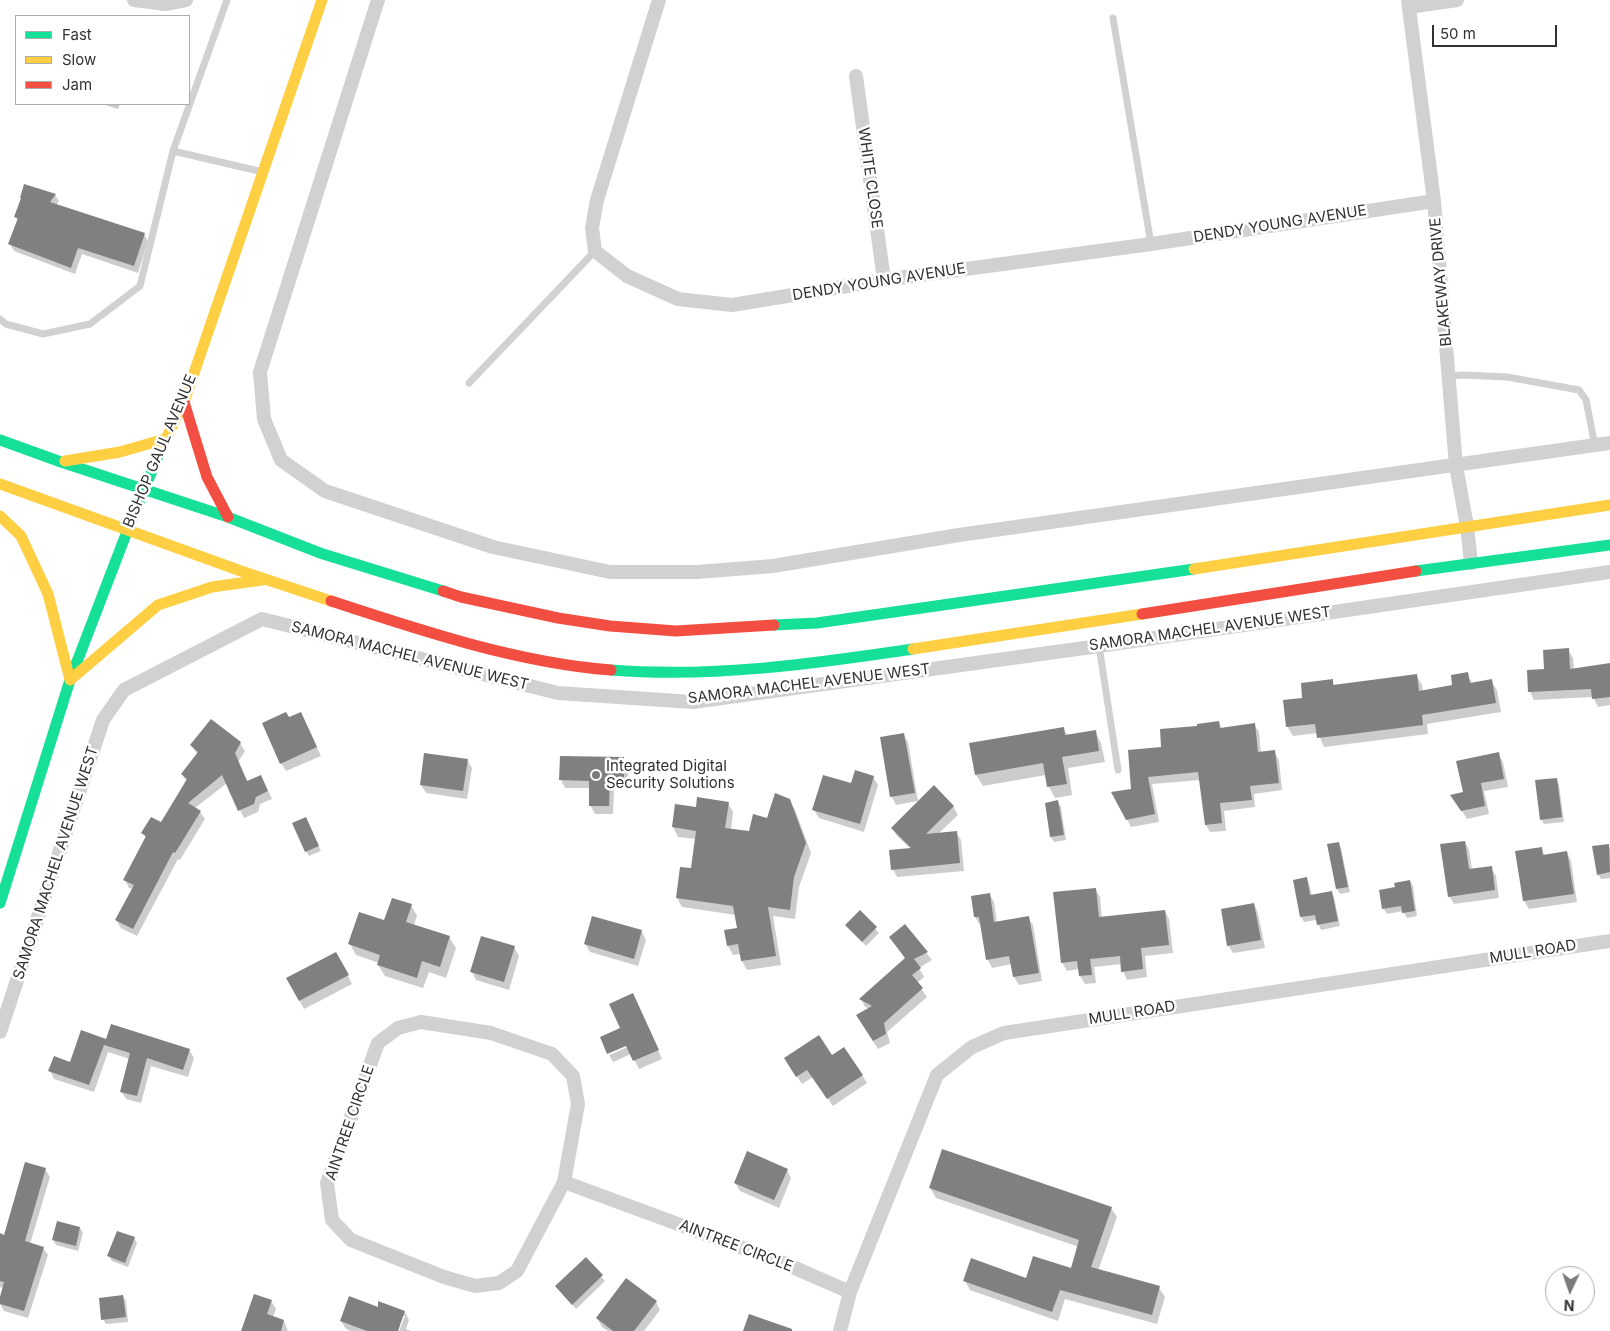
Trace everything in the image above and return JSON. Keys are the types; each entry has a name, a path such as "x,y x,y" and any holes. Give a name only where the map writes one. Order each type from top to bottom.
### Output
{"main road":[{"name":"BISHOP GAUL AVENUE","path":"0,903 70,680 128,529 165,439 184,402 322,0"},
{"path":"184,402 207,476 228,517"},
{"path":"61,462 120,452 165,439"},
{"path":"0,440 228,517 323,554 461,597 558,618 610,626 676,631 817,623 1183,571 1610,505"},
{"name":"SAMORA MACHEL AVENUE WEST","path":"0,484 266,580 431,632 500,651 608,670 760,671 1471,563 1610,545"},
{"path":"0,516 21,536 48,594 70,680 158,605 212,586 266,580"}],"street":[{"path":"134,0 165,4 186,0"},
{"path":"378,0 260,372 264,419 281,460 325,491 493,547 610,572 697,572 773,566 959,535 1610,443"},
{"path":"595,251 592,228 597,200 659,0"},
{"path":"1409,4 1457,0"},
{"name":"BLAKEWAY DRIVE","path":"1409,4 1434,200 1456,466 1467,526 1471,563"},
{"name":"WHITE CLOSE","path":"856,76 884,280"},
{"name":"DENDY YOUNG AVENUE","path":"595,251 627,276 678,298 732,305 884,280 1151,244 1434,200"},
{"name":"SAMORA MACHEL AVENUE WEST","path":"0,1032 103,720 124,690 262,619 558,692 693,702 1099,646 1610,572"},
{"name":"MULL ROAD","path":"840,1331 850,1292 937,1075 972,1047 1004,1033 1610,941"},
{"name":"AINTREE CIRCLE","path":"421,1022 491,1033 552,1054 573,1076 578,1104 564,1182 517,1271 499,1283 476,1286 444,1277 351,1240 332,1220 327,1183 378,1043 398,1028 421,1022"},
{"name":"AINTREE CIRCLE","path":"564,1182 781,1262 850,1292"}],"lane":[{"path":"190,103 226,0"},
{"path":"1113,18 1151,244"},
{"path":"0,319 6,324 43,334 90,324 140,286 173,151 189,105"},
{"path":"173,151 264,172"},
{"path":"469,383 595,251"},
{"path":"1448,376 1507,377 1579,390 1586,400 1595,446"},
{"path":"1099,646 1118,770"}],"building":[{"path":"24,184 56,194 50,202 145,233 134,266 78,248 71,268 8,244 18,218 14,217"},
{"path":"1569,648 1570,669 1610,663 1610,697 1592,699 1591,689 1528,692 1527,670 1544,669 1543,650"},
{"path":"1468,672 1470,683 1492,679 1496,703 1422,715 1423,725 1344,735 1317,738 1315,724 1286,727 1283,700 1302,698 1301,683 1333,679 1333,685 1417,674 1419,691 1452,685 1451,675"},
{"path":"286,712 289,717 301,712 317,747 280,764 262,723"},
{"path":"211,719 241,742 235,753 247,781 261,775 268,791 256,797 254,804 238,811 222,775 188,803 201,811 175,853 173,852 133,929 115,920 134,885 123,880 146,836 141,833 151,817 161,822 187,779 181,774 198,752 190,745"},
{"path":"1219,721 1220,728 1255,723 1258,752 1275,750 1279,783 1250,786 1252,800 1220,803 1222,823 1205,825 1198,772 1148,777 1155,814 1126,820 1111,792 1131,789 1128,750 1161,747 1160,729 1197,726 1197,724"},
{"path":"1064,727 1065,735 1096,730 1099,751 1062,757 1067,784 1047,787 1043,763 975,775 969,743"},
{"path":"904,733 915,793 890,797 880,737"},
{"path":"1499,752 1504,779 1481,783 1485,806 1461,811 1450,795 1463,792 1456,761"},
{"path":"424,753 468,759 463,791 420,785"},
{"path":"560,756 624,757 624,781 610,781 609,806 589,806 589,781 559,780"},
{"path":"855,770 874,776 860,824 812,810 823,775 851,783"},
{"path":"1557,778 1562,817 1540,820 1535,780"},
{"path":"934,785 954,806 926,834 957,831 960,863 891,870 889,850 911,848 891,828"},
{"path":"775,793 790,799 806,843 794,877 790,910 768,907 776,956 741,961 738,944 727,946 724,930 737,928 733,906 676,898 680,867 691,868 696,831 672,827 675,804 696,807 697,797 729,802 725,828 749,831 753,814 767,818"},
{"path":"1058,800 1064,835 1050,837 1045,803"},
{"path":"306,817 319,846 305,852 292,823"},
{"path":"1465,841 1469,869 1492,866 1495,890 1448,897 1440,844"},
{"path":"1339,842 1348,887 1336,889 1327,844"},
{"path":"1609,844 1610,872 1597,875 1592,846"},
{"path":"1542,847 1543,855 1567,851 1574,894 1523,901 1515,851"},
{"path":"1307,877 1310,895 1332,891 1338,921 1317,925 1315,915 1300,917 1293,880"},
{"path":"1410,880 1415,911 1402,913 1401,906 1382,909 1379,890 1395,887 1394,883"},
{"path":"1096,888 1099,917 1165,910 1169,945 1141,948 1143,969 1121,972 1120,956 1090,959 1092,975 1079,976 1077,961 1061,963 1053,892"},
{"path":"990,893 994,922 1029,916 1039,973 1013,977 1009,956 986,960 979,917 974,917 971,896"},
{"path":"392,898 412,904 406,922 450,936 440,967 422,961 417,978 377,965 380,955 348,944 359,912 384,920"},
{"path":"1254,903 1261,940 1227,946 1221,909"},
{"path":"860,910 877,927 862,942 845,925"},
{"path":"592,916 642,930 634,959 584,944"},
{"path":"905,924 928,952 914,959 921,968 912,975 923,988 884,1023 886,1034 873,1041 856,1015 872,1006 859,999 905,958 889,937"},
{"path":"481,936 515,946 504,982 470,972"},
{"path":"336,952 349,975 299,1001 286,978"},
{"path":"633,993 659,1050 633,1061 626,1046 607,1054 600,1037 620,1028 609,1004"},
{"path":"111,1024 190,1049 183,1070 147,1058 137,1096 120,1092 130,1053 104,1045 89,1085 48,1071 54,1056 70,1062 81,1030 106,1039"},
{"path":"819,1035 832,1055 844,1047 863,1075 827,1099 807,1070 796,1077 784,1058"},
{"path":"942,1149 1112,1207 1091,1267 1160,1286 1152,1315 1060,1290 1052,1312 963,1281 971,1258 1026,1278 1033,1256 1071,1268 1079,1240 929,1188"},
{"path":"747,1151 788,1169 774,1200 734,1183"},
{"path":"25,1162 46,1168 25,1241 44,1247 24,1311 0,1304 4,1282 0,1281 0,1233 4,1235"},
{"path":"57,1221 80,1227 76,1246 52,1240"},
{"path":"117,1231 135,1237 125,1263 107,1256"},
{"path":"586,1257 603,1275 572,1305 555,1286"},
{"path":"626,1278 657,1301 634,1331 613,1331 596,1318"},
{"path":"254,1294 272,1300 267,1314 284,1320 281,1331 241,1331"},
{"path":"123,1295 126,1317 101,1320 99,1298"},
{"path":"349,1296 378,1307 378,1301 405,1311 398,1331 367,1331 340,1321"},
{"path":"749,1314 792,1329 792,1331 743,1331"}],"traffic: fast":[{"path":"0,440 228,517 323,554 443,591"},
{"path":"0,903 70,680 161,449"},
{"path":"1416,571 1610,545"},
{"path":"774,625 817,623 1194,569"},
{"path":"611,670 649,672 725,671 838,660 913,649"}],"traffic: slow":[{"path":"161,449 184,402 322,0"},
{"path":"65,461 120,452 165,439"},
{"path":"0,484 241,571 331,601"},
{"path":"1194,569 1610,505"},
{"path":"0,516 21,536 48,594 70,680 158,605 212,587 262,580"},
{"path":"913,649 1142,614"}],"traffic: jam":[{"path":"184,402 207,477 228,517"},
{"path":"1142,614 1416,571"},
{"path":"443,591 461,597 558,618 610,626 676,631 774,625"},
{"path":"331,601 434,634 505,653 576,666 611,670"}],"place":[{"name":"Integrated Digital Security Solutions","path":"596,775"}]}
